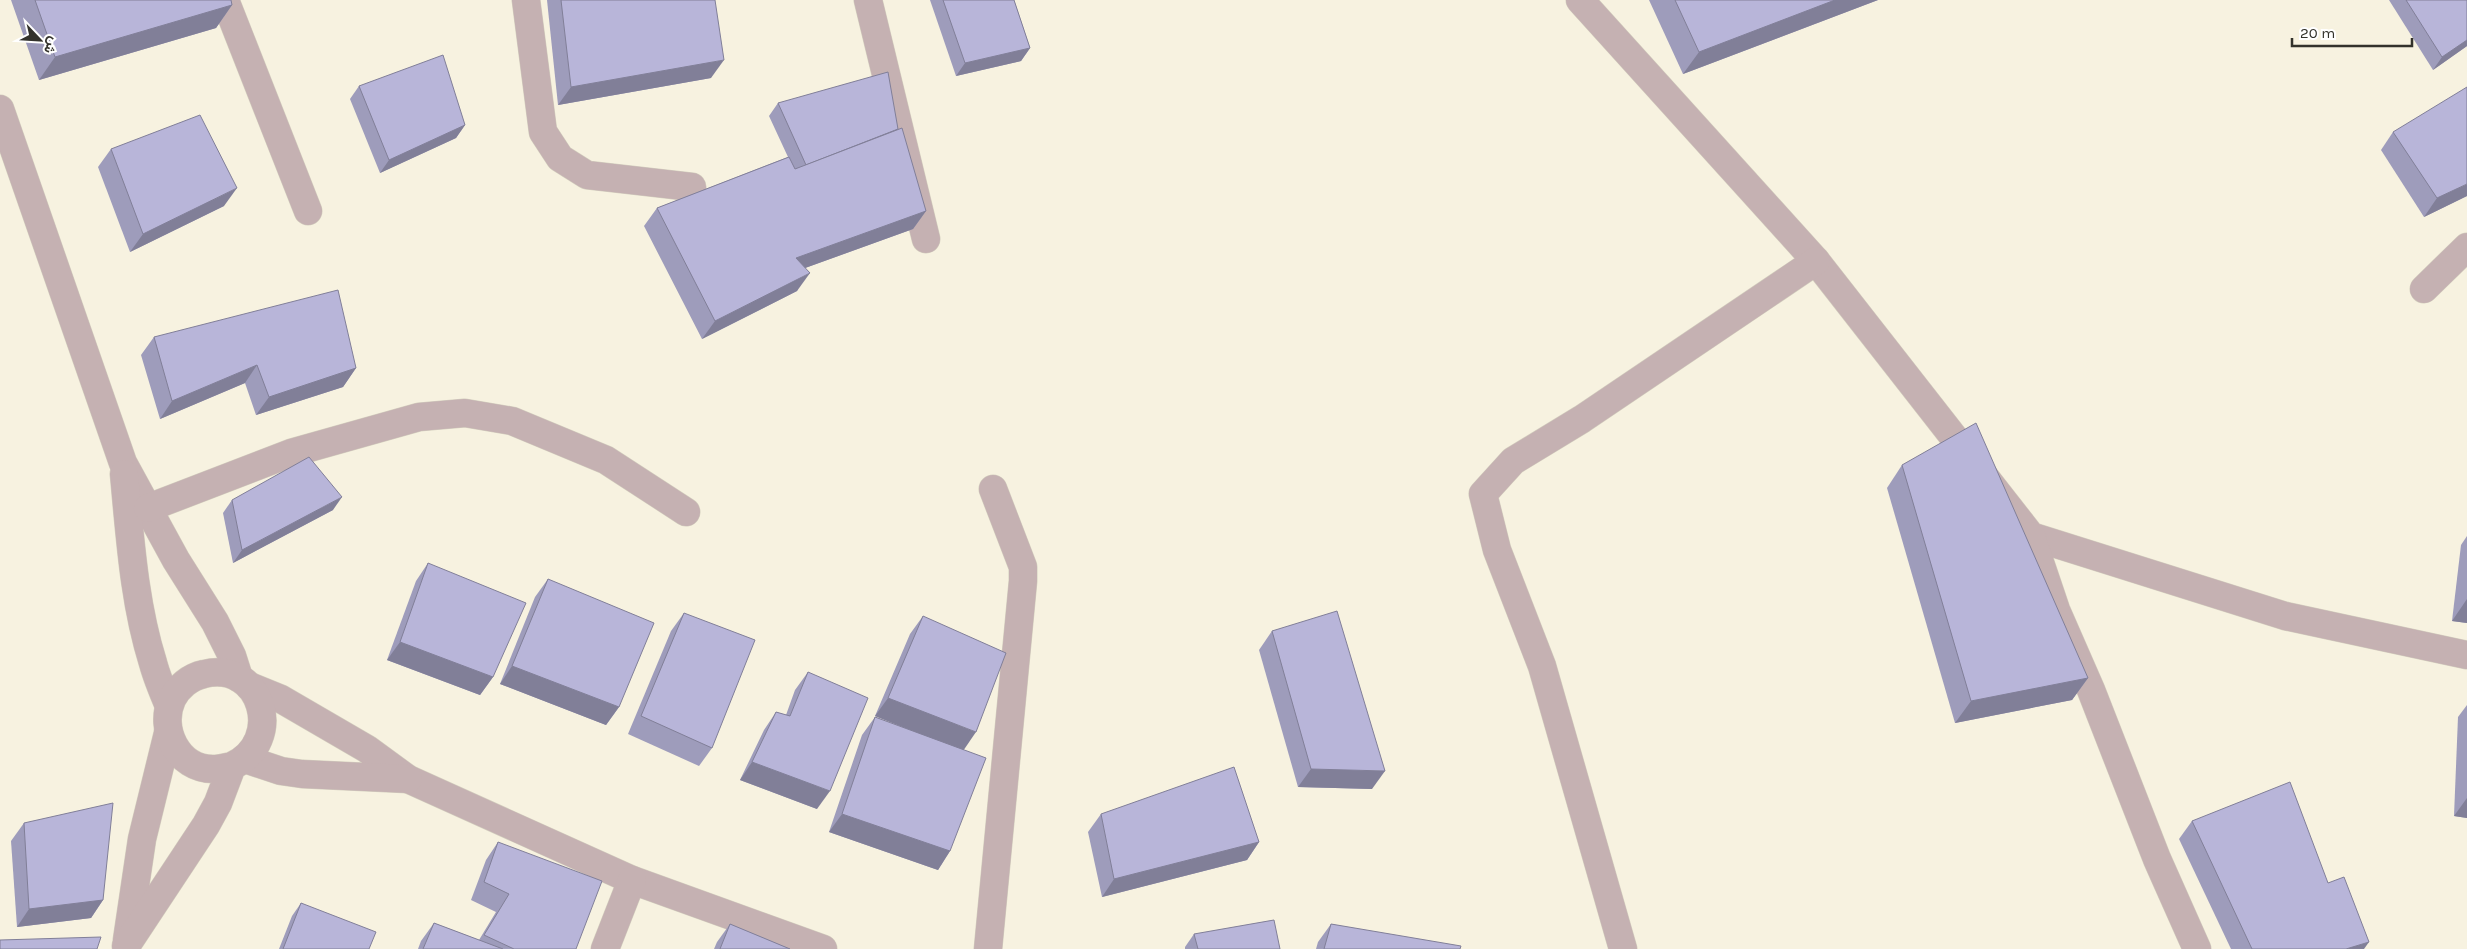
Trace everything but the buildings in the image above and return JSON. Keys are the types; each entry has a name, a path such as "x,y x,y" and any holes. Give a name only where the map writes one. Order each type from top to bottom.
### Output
{"street":[{"path":"226,0 308,211"},
{"path":"526,0 543,132 560,158 587,175 692,187"},
{"path":"868,0 926,239"},
{"path":"1580,0 1816,261 2031,536 2056,610 2091,690 2157,859 2197,949"},
{"path":"0,109 122,463 176,560 215,622 244,682 259,699 263,715 262,731 256,746 238,762 206,825 126,947"},
{"path":"2424,289 2467,247"},
{"path":"1623,949 1542,666 1497,550 1483,494 1513,461 1582,419 1816,261"},
{"path":"148,508 291,453 419,417 465,413 512,421 606,460 686,512"},
{"path":"122,463 131,544 152,663 177,751 193,764 212,769 238,762 302,774 408,779"},
{"path":"988,949 1023,581 1023,567 993,489"},
{"path":"2031,536 2285,616 2467,655"},
{"path":"126,947 142,839 175,694 185,683 197,676 211,672 225,673 281,699 367,749 408,779 632,880 823,949"},
{"path":"605,949 632,880"}]}
